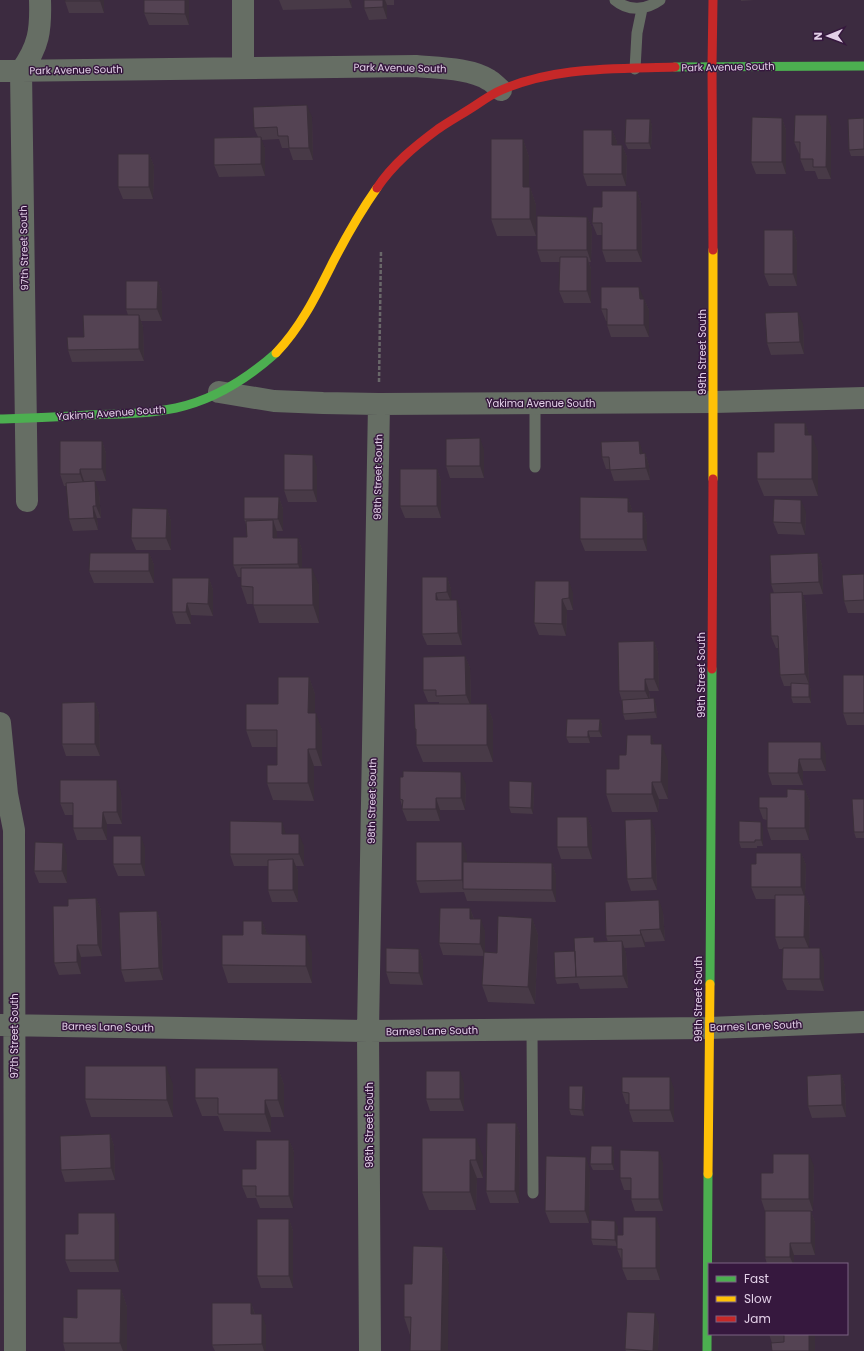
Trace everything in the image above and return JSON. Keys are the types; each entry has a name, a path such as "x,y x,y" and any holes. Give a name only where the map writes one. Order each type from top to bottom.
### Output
{"street":[{"path":"10,71 34,49 39,36 41,15 40,0"},
{"path":"243,0 243,67"},
{"name":"99th Street South","path":"707,1351 714,402 713,0"},
{"name":"Park Avenue South","path":"10,71 416,66 448,68 471,72 489,79 501,90 557,73 712,66 864,66"},
{"name":"97th Street South","path":"10,71 27,418 27,501"},
{"name":"Yakima Avenue South","path":"0,419 122,414 184,406 219,392 244,378 265,362 286,342 309,307 359,214 388,171 424,139 459,114 501,90"},
{"name":"Yakima Avenue South","path":"219,392 274,401 379,404 714,402 864,398"},
{"name":"98th Street South","path":"370,1351 368,1031 379,404"},
{"name":"97th Street South","path":"0,723 7,794 14,830 7,1025 16,1351"},
{"name":"Barnes Lane South","path":"7,1025 368,1031 709,1028 864,1022"}],"lane":[{"path":"615,0 630,8 642,9 651,6 660,0"},
{"path":"635,69 637,33 642,9"},
{"path":"535,403 535,467"},
{"path":"532,1030 533,1193"}],"path":[{"path":"379,404 381,250"}],"building":[{"path":"100,0 100,1 65,1"},
{"path":"144,0 185,0 185,14 144,13"},
{"path":"364,0 383,0 383,7 364,8"},
{"path":"307,105 309,148 289,148 288,136 278,136 277,127 254,128 253,107"},
{"path":"795,115 827,115 826,167 813,167 813,159 800,159 800,142 794,142"},
{"path":"752,117 782,118 782,162 751,162"},
{"path":"864,118 864,149 849,150 848,119"},
{"path":"626,119 650,119 649,143 625,143"},
{"path":"583,130 612,130 612,145 622,145 622,174 583,174"},
{"path":"261,137 261,164 214,165 214,138"},
{"path":"491,139 523,139 523,187 530,187 530,219 491,219"},
{"path":"118,154 149,154 149,187 118,187"},
{"path":"602,191 637,191 637,250 602,250 602,223 592,223 593,207 602,207"},
{"path":"537,216 587,217 587,250 537,250"},
{"path":"764,230 793,230 793,274 764,274"},
{"path":"560,257 587,257 587,291 559,291"},
{"path":"126,281 158,281 157,309 126,309"},
{"path":"601,287 639,287 640,299 644,299 644,325 607,325 607,309 601,309"},
{"path":"798,312 800,342 767,343 765,313"},
{"path":"83,315 139,315 139,349 68,350 67,337 84,337"},
{"path":"774,423 805,423 805,435 812,435 812,479 757,479 757,452 774,452"},
{"path":"480,438 480,466 446,466 446,439"},
{"path":"60,441 102,441 102,469 80,469 80,474 60,474"},
{"path":"639,441 640,454 645,453 646,468 610,470 609,457 602,457 601,442"},
{"path":"284,454 313,455 313,490 284,490"},
{"path":"400,469 437,469 437,506 400,506"},
{"path":"95,481 96,506 93,506 94,518 69,519 66,483"},
{"path":"244,497 279,497 278,519 244,519"},
{"path":"580,497 628,498 628,512 643,512 643,539 580,539"},
{"path":"774,499 801,500 801,523 773,522"},
{"path":"132,508 167,509 166,538 131,538"},
{"path":"273,520 273,538 298,538 298,564 233,565 233,537 247,537 246,521"},
{"path":"90,553 149,553 149,571 89,571"},
{"path":"818,553 819,582 771,584 770,555"},
{"path":"241,568 312,568 313,605 253,605 253,587 241,586"},
{"path":"864,574 864,600 844,601 842,575"},
{"path":"422,577 447,577 447,592 436,593 436,600 457,600 458,633 422,634"},
{"path":"172,578 209,578 208,604 187,603 186,612 172,612"},
{"path":"535,581 569,581 569,598 562,599 562,624 534,623"},
{"path":"802,592 805,674 780,675 778,636 771,636 770,593"},
{"path":"654,641 654,679 645,679 645,691 619,691 618,642"},
{"path":"465,656 466,695 436,696 436,690 423,690 423,657"},
{"path":"843,675 864,675 864,713 843,713"},
{"path":"278,677 309,677 308,713 316,713 316,749 308,749 308,783 267,783 267,765 277,765 277,730 246,730 246,704 278,704"},
{"path":"791,683 809,684 809,697 791,697"},
{"path":"654,698 655,712 623,714 622,700"},
{"path":"95,702 95,744 62,744 62,703"},
{"path":"414,704 487,704 487,745 416,745"},
{"path":"567,719 600,719 599,731 588,731 588,737 566,737"},
{"path":"627,735 651,735 651,744 662,744 661,782 652,782 652,794 606,794 606,769 619,769 619,755 626,755"},
{"path":"768,742 821,742 821,759 799,759 798,773 768,773"},
{"path":"403,771 461,772 461,798 436,798 436,809 402,809 403,800 400,799 400,777 403,777"},
{"path":"60,780 117,780 117,812 103,812 102,828 73,828 73,803 60,803"},
{"path":"509,781 532,782 531,808 509,807"},
{"path":"787,789 805,790 805,828 767,828 767,808 759,808 759,797 787,797"},
{"path":"852,799 864,799 864,832 854,832"},
{"path":"557,817 587,817 588,847 557,847"},
{"path":"651,819 652,878 627,879 625,820"},
{"path":"230,821 282,822 282,834 299,834 299,854 230,854"},
{"path":"739,821 761,822 761,840 755,840 755,842 739,842"},
{"path":"113,836 141,836 141,864 113,864"},
{"path":"35,842 63,843 62,871 34,871"},
{"path":"416,842 462,842 462,880 416,881"},
{"path":"756,853 801,853 801,887 751,887 751,864 756,864"},
{"path":"293,859 293,890 268,890 268,860"},
{"path":"463,862 552,863 552,890 463,889"},
{"path":"775,895 805,895 804,937 775,937"},
{"path":"96,898 98,945 77,945 77,962 54,963 53,906 68,906 68,899"},
{"path":"659,900 660,929 640,930 641,935 606,936 605,902"},
{"path":"440,908 470,908 470,919 481,919 480,944 439,943"},
{"path":"157,911 159,968 121,970 119,912"},
{"path":"498,916 532,918 528,987 482,985 484,952 497,953"},
{"path":"243,921 262,921 262,934 306,935 306,966 222,965 222,935 243,935"},
{"path":"594,937 594,942 622,941 623,976 576,977 574,938"},
{"path":"386,948 419,949 419,973 386,972"},
{"path":"783,948 820,948 820,979 782,979"},
{"path":"575,951 576,977 555,978 554,952"},
{"path":"85,1066 166,1066 167,1100 85,1099"},
{"path":"195,1068 278,1068 278,1100 265,1100 265,1114 218,1114 218,1098 195,1098"},
{"path":"426,1071 460,1071 460,1099 426,1099"},
{"path":"841,1074 842,1105 808,1106 807,1076"},
{"path":"622,1077 670,1077 670,1110 629,1110 629,1093 622,1092"},
{"path":"569,1086 583,1086 582,1110 569,1109"},
{"path":"487,1123 516,1123 515,1191 486,1191"},
{"path":"110,1134 111,1168 61,1170 60,1136"},
{"path":"422,1138 476,1138 476,1160 470,1160 470,1192 422,1192"},
{"path":"256,1140 289,1140 289,1196 256,1196 256,1186 242,1186 242,1169 256,1169"},
{"path":"591,1146 612,1146 612,1164 590,1164"},
{"path":"620,1150 659,1151 659,1199 631,1199 631,1178 620,1178"},
{"path":"773,1154 809,1154 809,1199 761,1199 761,1173 773,1173"},
{"path":"546,1156 586,1157 585,1211 545,1211"},
{"path":"765,1211 811,1211 811,1243 790,1243 790,1257 765,1257"},
{"path":"78,1213 115,1213 115,1260 65,1260 65,1234 78,1234"},
{"path":"623,1217 656,1217 656,1268 622,1268 622,1249 617,1249 617,1235 623,1235"},
{"path":"257,1219 289,1219 289,1276 257,1276"},
{"path":"591,1220 615,1221 615,1240 591,1239"},
{"path":"413,1246 443,1247 441,1351 410,1351 411,1317 404,1317 404,1284 412,1284"},
{"path":"77,1289 121,1289 120,1343 63,1343 63,1317 77,1318"},
{"path":"212,1303 251,1303 251,1314 262,1314 262,1344 212,1345"},
{"path":"627,1312 655,1313 653,1351 625,1349"},
{"path":"784,1335 809,1335 809,1351 772,1351 771,1343 784,1342"}],"traffic: fast":[{"path":"675,67 864,66"},
{"path":"0,419 132,413 176,408 217,394 254,371 276,353"},
{"path":"710,984 712,669"},
{"path":"707,1351 708,1174"}],"traffic: slow":[{"path":"276,353 285,343 308,310 348,234 377,188"},
{"path":"713,250 713,479"},
{"path":"708,1174 710,984"}],"traffic: jam":[{"path":"713,0 713,250"},
{"path":"377,188 397,163 421,142 443,126 497,92 540,77 562,73 584,70 675,67"},
{"path":"712,669 713,479"}]}
